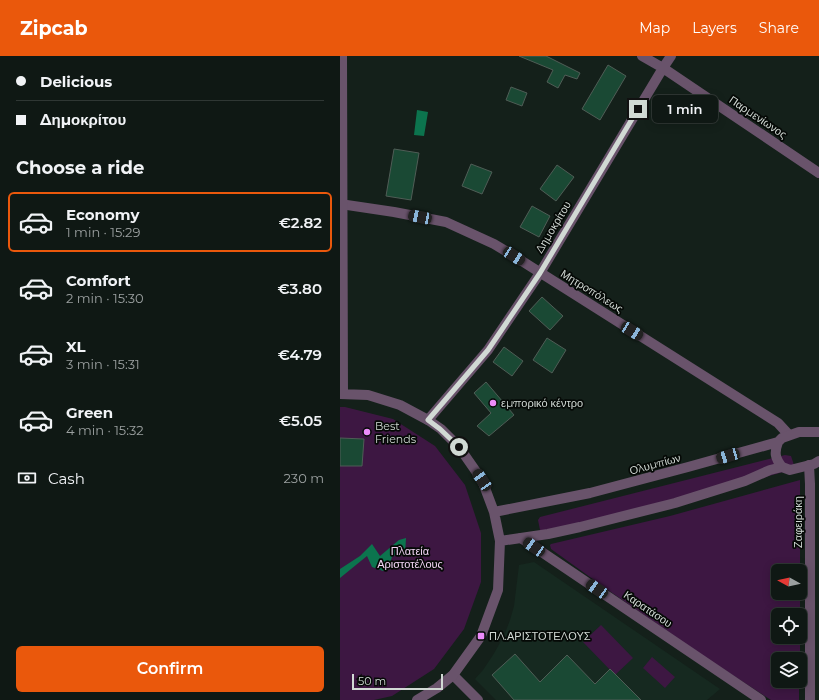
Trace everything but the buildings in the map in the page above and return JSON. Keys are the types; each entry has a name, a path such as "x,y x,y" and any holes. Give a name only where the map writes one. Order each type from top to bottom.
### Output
{"street":[{"path":"342,56 342,394 368,395 400,405 428,420 440,429 459,447 482,480 494,512 500,542 498,590 481,636 453,675 437,688 417,700"},
{"name":"Παρμενίωνος","path":"642,56 663,68 819,173"},
{"name":"Δημοκρίτου","path":"428,420 488,350 540,273 671,56"},
{"name":"Μητροπόλεως","path":"341,204 446,222 494,244 778,423 789,435"},
{"name":"Ολυμπίων","path":"494,512 590,493 778,442 782,438 799,432 808,431 818,433"},
{"path":"778,442 776,456 782,467 790,470 819,461"},
{"name":"Ζαφειράκη","path":"809,465 810,700"},
{"path":"500,542 580,527 675,503 745,481 770,470 782,467"},
{"name":"Καρατάσου","path":"521,538 761,700"},
{"path":"453,675 478,700"}],"shaded area":[{"path":"417,110 428,112 424,136 414,135"},
{"path":"406,538 405,555 397,554 392,557 389,566 383,571 372,567 367,556 340,578 340,569 360,556 372,544 380,556 399,540"},
{"path":"534,562 720,689 707,700 496,700 475,679 483,670 504,636 514,606 519,565"}],"green space":[{"name":"Πλατεία Αριστοτέλους","path":"340,407 393,419 435,446 465,485 481,533 481,582 464,629 434,669 392,696 374,700 340,700"},
{"path":"785,455 791,456 794,465 790,470 675,503 541,535 538,520 540,517"},
{"path":"800,480 800,564 771,564 771,600 800,600 800,608 771,608 771,644 800,644 800,652 771,652 771,688 799,688 799,700 771,700 702,655 551,549 551,544 670,516"},
{"path":"601,625 633,658 615,675 583,642"},
{"path":"652,657 675,677 665,688 643,668"}],"place":[{"name":"εμπορικό κέντρο","path":"493,403"},
{"name":"Best Friends","path":"367,432"},
{"name":"ΠΛ.ΑΡΙΣΤΟΤΕΛΟΥΣ","path":"481,636"}],"route":[{"path":"459,447 428,420 488,350 540,273 638,109"}]}
